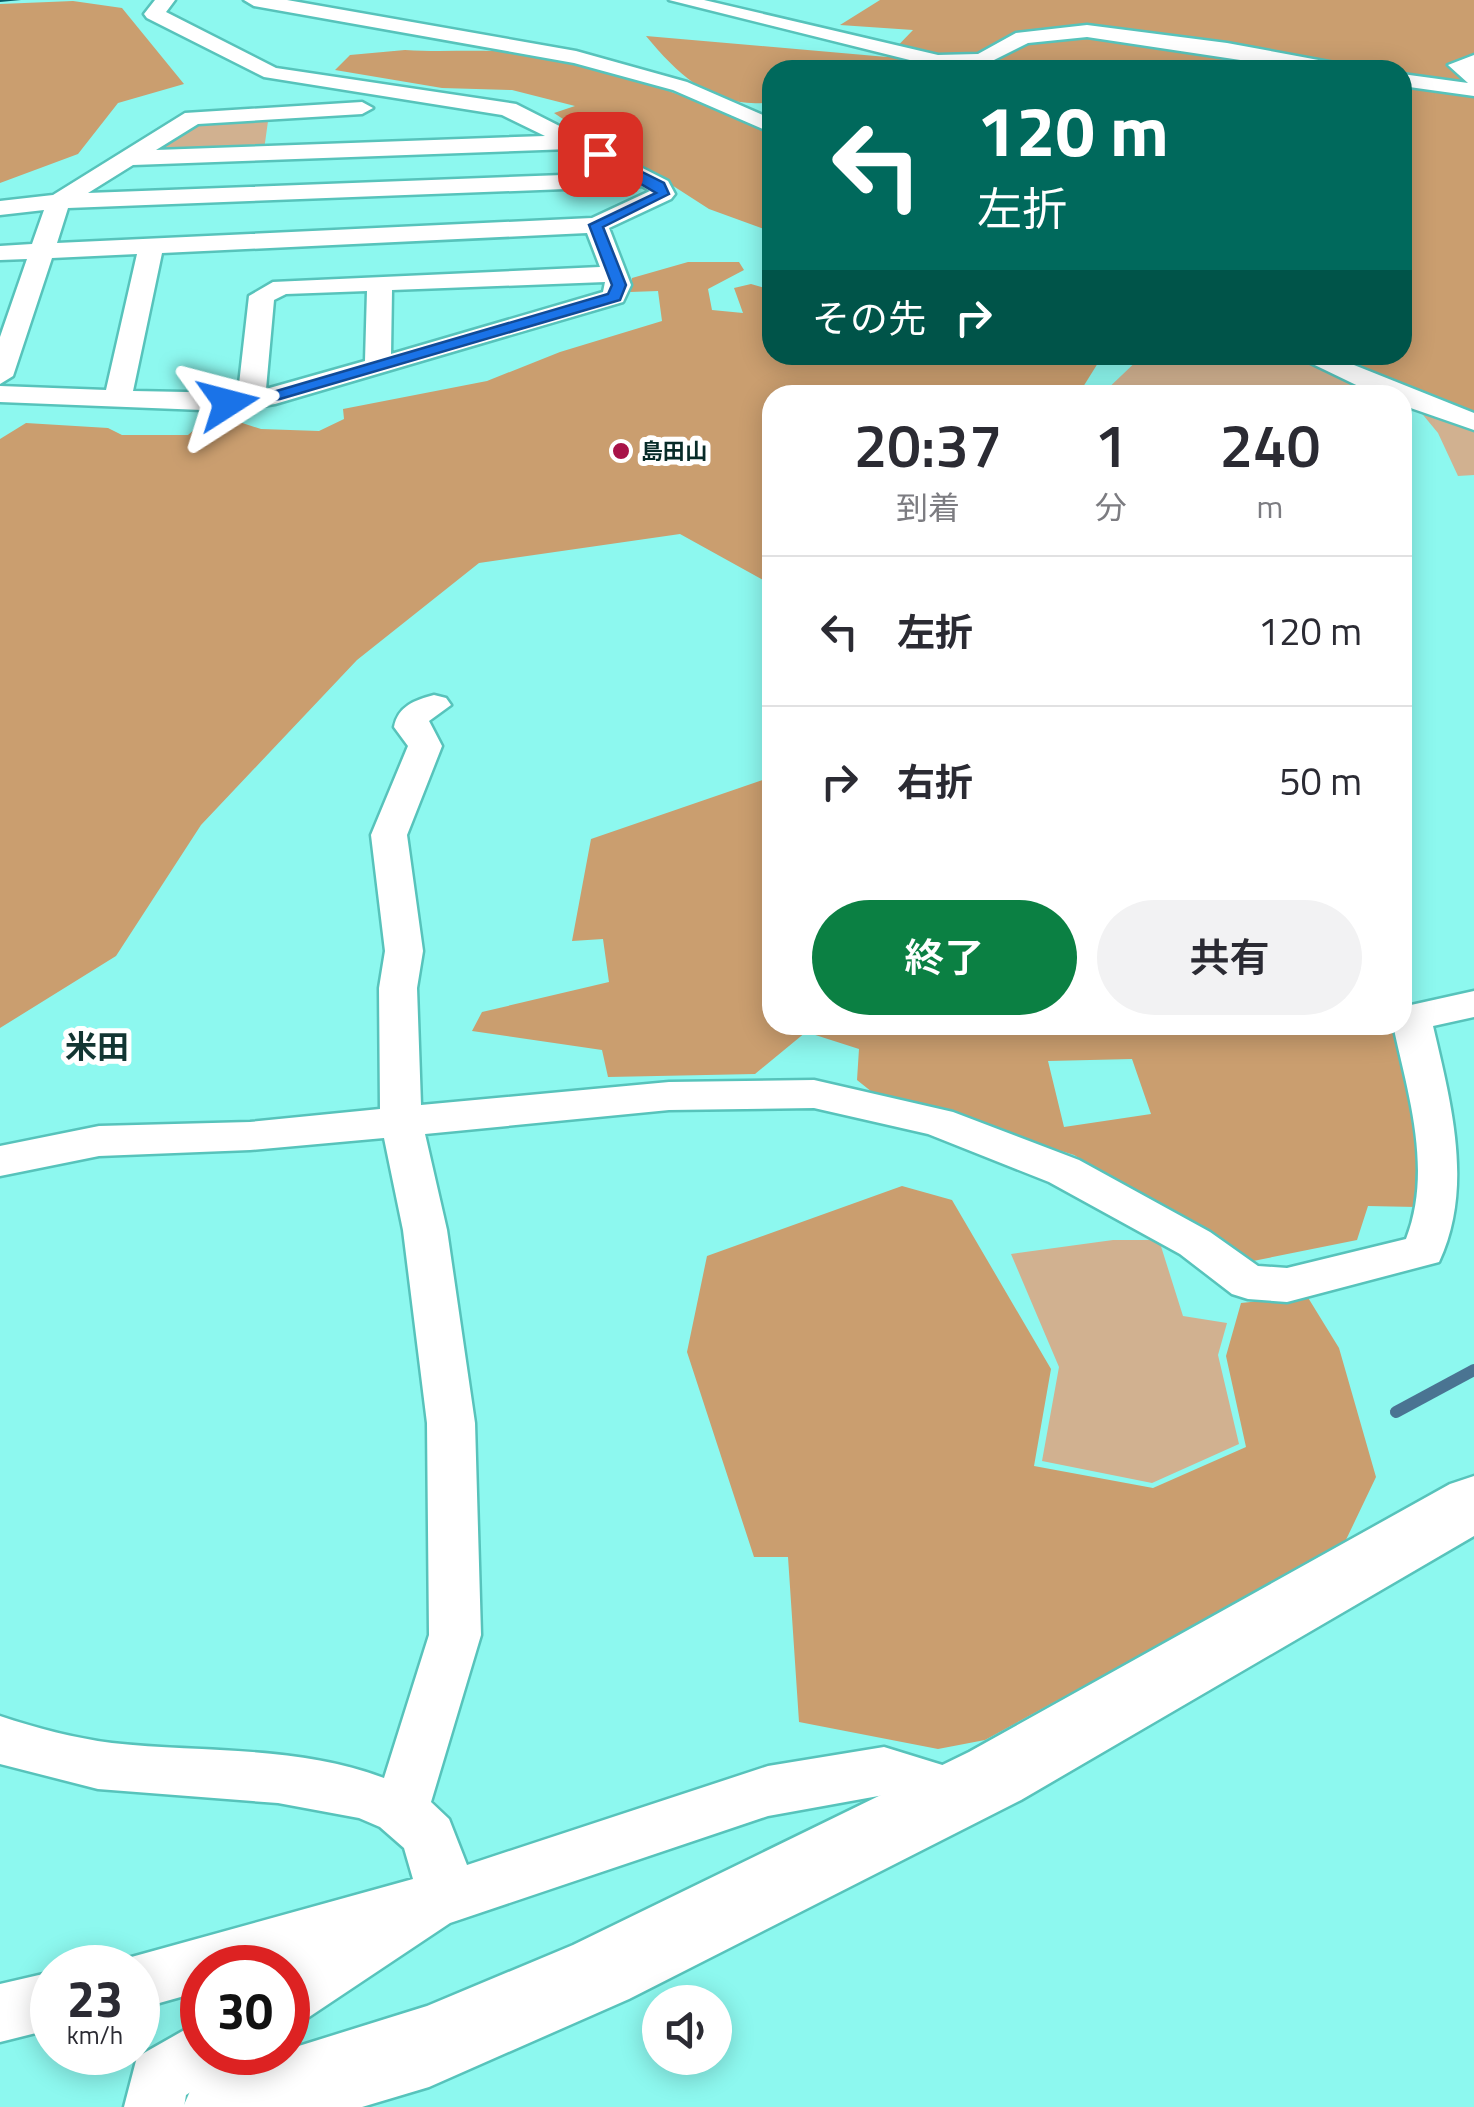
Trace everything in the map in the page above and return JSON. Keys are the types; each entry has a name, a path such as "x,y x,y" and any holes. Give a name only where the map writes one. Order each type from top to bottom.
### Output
{"street":[{"path":"0,252 44,247 596,225 663,194 660,186 530,118 471,100 271,74 154,14 166,0"},
{"path":"254,0 576,57 680,86 762,122"},
{"path":"680,0 934,60"},
{"path":"982,60 1023,36 1087,31 1227,48 1289,60"},
{"path":"1474,60 1458,65 1474,78"},
{"path":"1412,81 1474,90"},
{"path":"0,376 59,201 194,118 213,113 447,106 471,100"},
{"path":"129,158 576,142"},
{"path":"0,208 59,201 648,180"},
{"path":"0,394 251,400 378,366 603,302 620,290 596,225"},
{"path":"118,399 152,243"},
{"path":"251,400 262,296 282,288 614,274"},
{"path":"378,366 380,284"},
{"path":"0,299 28,295"},
{"path":"1330,365 1376,385"},
{"path":"1412,400 1474,422"},
{"path":"401,1810 455,1635 451,1423 425,1230 401,1121 398,988 404,951 388,835 425,746 411,727 413,716 434,705"},
{"path":"1412,1018 1474,1004"},
{"path":"0,1160 99,1141 250,1136 669,1096 814,1094 938,1122 1064,1171 1195,1243 1248,1282 1287,1286 1423,1251 1436,1225 1440,1174 1412,1023"},
{"path":"225,2107 463,2032 601,1972 959,1794 1474,1503"},
{"path":"0,1740 66,1760 114,1768 310,1783 360,1792 401,1810 424,1830 439,1858 442,1896"},
{"path":"160,1975 509,1880 768,1791 884,1772 959,1794"},
{"path":"310,1983 408,1923 442,1896"},
{"path":"0,2014 30,2006"},
{"path":"154,2107 158,2078 180,2064"}],"shaded area":[{"path":"880,0 1474,0 1474,419 1412,392 1412,385 1397,385 1352,365 1412,365 1412,60 762,60 762,102 752,103 733,101 701,87 672,65 646,36 887,57 913,30 840,25"},
{"path":"73,1 122,8 184,84 118,103 78,154 0,183 0,4"},
{"path":"405,50 514,52 560,60 653,86 762,128 762,228 709,209 636,162 616,125 569,123 554,113 575,106 512,90 442,88 335,70 350,55"},
{"path":"269,114 264,150 150,150 200,120"},
{"path":"688,262 739,262 744,270 708,289 712,310 743,313 734,288 751,284 762,287 762,365 1097,365 1084,385 762,385 762,579 680,534 479,563 357,660 201,825 116,956 0,1028 0,439 26,423 108,428 122,435 188,435 201,424 236,421 261,429 319,431 344,419 343,409 487,381 560,352 662,321 658,291 630,292 632,278"},
{"path":"1132,365 1315,365 1362,385 1112,385"},
{"path":"1419,410 1474,428 1474,475 1458,476 1438,433"},
{"path":"762,780 762,1035 802,1035 755,1074 608,1077 602,1050 472,1031 482,1012 609,982 603,939 572,941 591,839"},
{"path":"815,1035 1395,1035 1417,1136 1416,1207 1368,1206 1357,1240 1248,1262 1074,1155 872,1092 857,1080 859,1049","holes":["1132,1059 1151,1114 1064,1127 1048,1061"]},
{"path":"902,1186 952,1200 1051,1369 1034,1466 1153,1488 1246,1447 1226,1356 1241,1303 1307,1296 1339,1348 1376,1477 1344,1544 985,1740 938,1749 799,1722 788,1557 754,1557 687,1352 707,1256"},
{"path":"1113,1240 1159,1240 1183,1316 1227,1323 1218,1355 1239,1444 1152,1483 1042,1461 1059,1367 1011,1254"}],"waterway":[{"path":"1396,1412 1474,1370"}],"place":[{"name":"島田山","path":"621,451"}],"district":[{"name":"米田","path":"97,1047"}],"route":[{"path":"228,403 275,396 614,297 619,285 596,225 663,194 660,186 600,154"}]}
